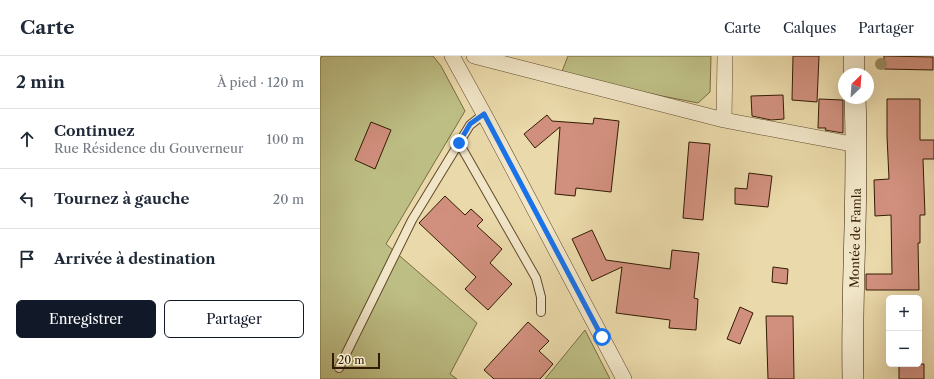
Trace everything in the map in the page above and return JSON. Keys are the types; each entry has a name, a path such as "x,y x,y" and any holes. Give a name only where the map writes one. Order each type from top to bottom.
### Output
{"street":[{"path":"452,56 624,379"},
{"path":"474,56 724,120 857,145"},
{"path":"724,120 725,56"},
{"path":"854,56 854,68"},
{"name":"Montée de Famla","path":"853,379 852,327 857,145 855,104"}],"lane":[{"path":"339,368 412,220 470,124 484,114"},
{"path":"459,143 536,278 541,297 541,312"}],"green space":[{"path":"322,56 433,56 441,66 465,111 386,244 477,323 450,374 457,379 320,379 320,59"},
{"path":"568,56 711,56 710,92 698,103 561,74"},
{"path":"585,330 610,379 545,379"}],"building":[{"path":"793,56 819,56 817,102 792,100"},
{"path":"884,56 933,57 933,70 884,69"},
{"path":"783,95 784,119 771,120 752,116 751,96"},
{"path":"819,99 838,100 838,104 843,104 843,133 825,130 826,128 818,128"},
{"path":"887,99 920,99 920,140 934,140 934,159 923,159 925,215 920,215 920,243 918,243 919,290 866,290 866,274 892,274 891,215 875,216 874,180 889,179"},
{"path":"547,115 552,121 593,124 594,118 619,121 611,192 576,188 575,196 555,194 560,127 535,148 524,134"},
{"path":"371,122 391,130 375,169 355,160"},
{"path":"689,142 710,144 703,220 683,218"},
{"path":"749,173 772,176 768,207 735,204 735,188 747,189"},
{"path":"445,196 465,215 471,209 483,220 477,226 502,249 490,263 512,284 488,310 465,289 476,277 419,223"},
{"path":"592,230 606,260 670,269 672,250 699,253 694,298 698,299 696,330 669,328 670,320 616,313 622,267 592,281 572,239"},
{"path":"773,267 788,269 787,284 772,282"},
{"path":"740,307 753,313 740,344 727,339"},
{"path":"766,316 793,316 794,379 768,379"},
{"path":"528,322 549,341 539,351 553,364 540,379 494,379 484,370"},
{"path":"922,364 924,364 924,379 899,379 899,367 922,367"}],"route":[{"path":"459,143 470,124 484,114 602,337"}]}
